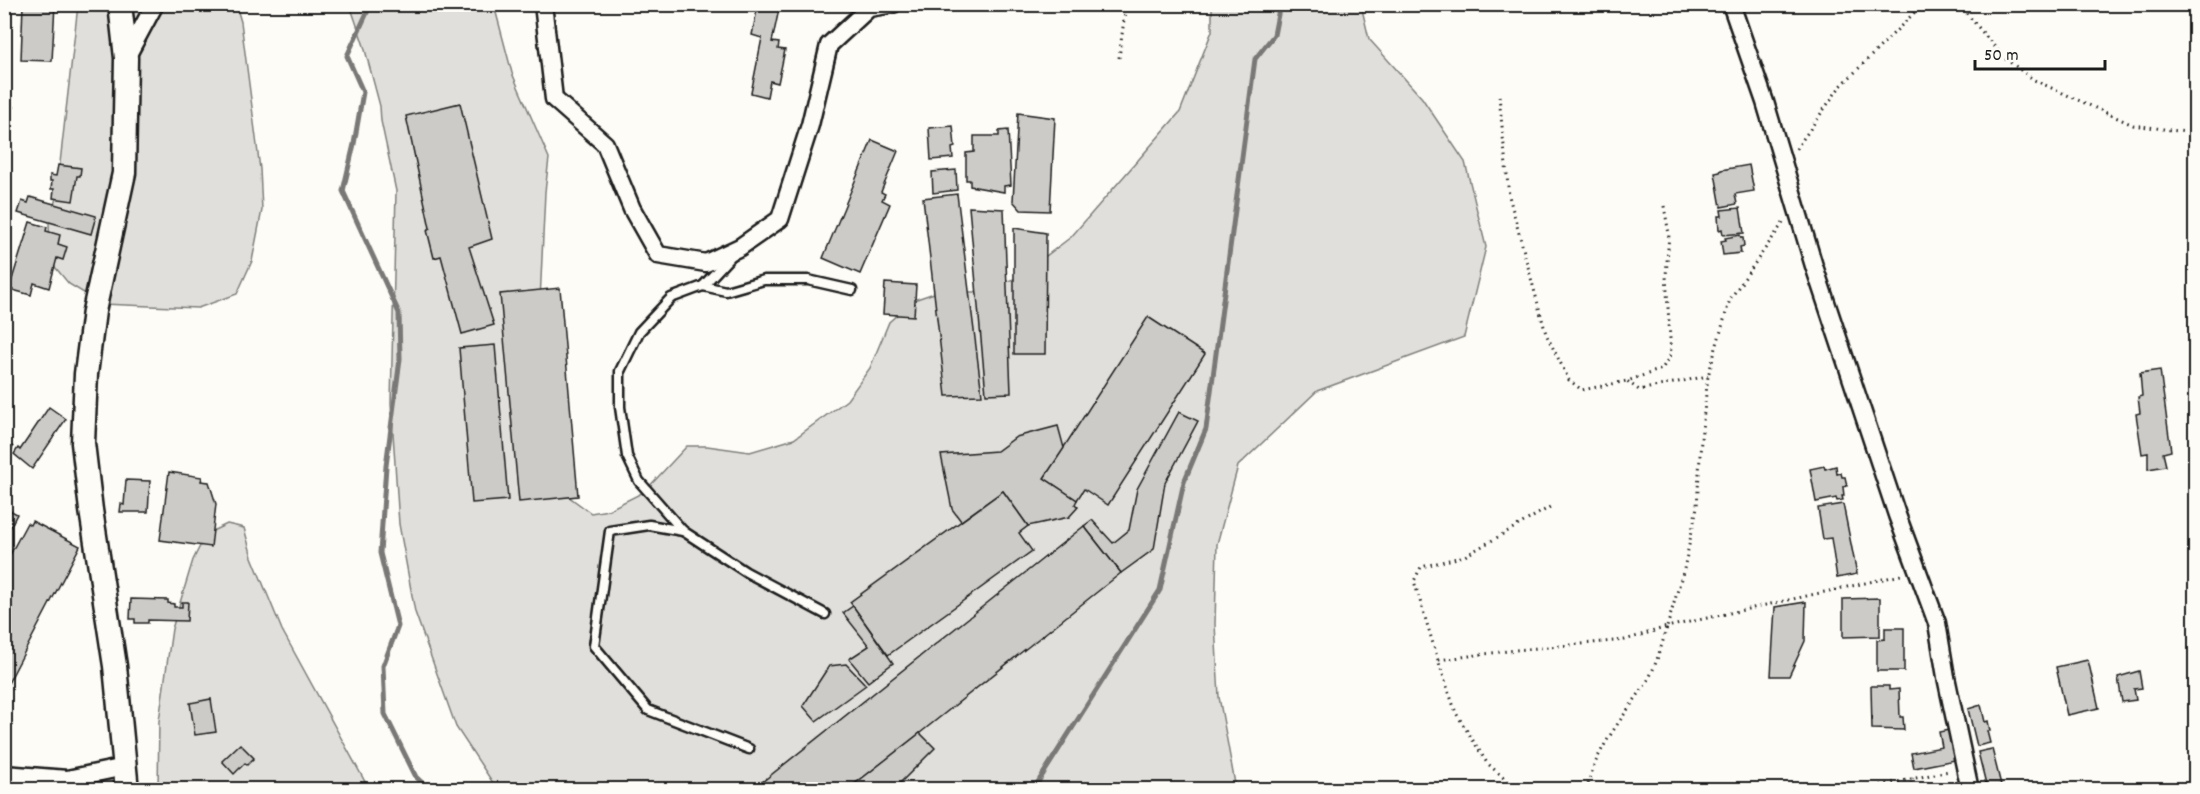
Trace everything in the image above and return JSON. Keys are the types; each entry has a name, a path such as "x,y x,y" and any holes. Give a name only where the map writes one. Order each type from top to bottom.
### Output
{"street":[{"path":"4,774 67,779 126,778 115,666 83,442 86,374 94,311 124,173 126,58 120,4"},
{"path":"126,58 156,4"},
{"path":"543,4 554,99 605,144 632,209 658,255 706,263 740,247 780,219 810,125 829,45 869,8 893,4"},
{"path":"1731,4 1765,102 1897,515 1937,623 1970,789"}],"lane":[{"path":"740,247 703,286 671,298 639,332 621,371 620,407 627,456 639,481 683,531 746,572 825,614"},
{"path":"703,286 726,291 764,280 808,280 852,290"},
{"path":"683,531 649,525 610,531 594,646 648,710 749,749"}],"path":[{"path":"1119,58 1126,4"},
{"path":"1781,157 1798,148 1839,88 1923,4"},
{"path":"1959,4 2003,57 2034,80 2133,125 2186,132 2196,128"},
{"path":"1499,96 1509,196 1546,334 1569,380 1582,390 1627,381 1662,369 1671,354 1666,276 1669,234 1664,206"},
{"path":"1587,789 1605,744 1626,710 1645,686 1660,650 1684,569 1696,507 1708,376 1730,299 1776,232 1797,208"},
{"path":"1627,381 1640,390 1708,376"},
{"path":"1517,789 1487,763 1456,713 1414,581 1420,567 1465,556 1550,507"},
{"path":"1438,660 1625,640 1666,627 1917,571"},
{"path":"1851,789 1874,787 1913,777 1965,768"},
{"path":"1909,789 1913,777"}],"shaded area":[{"path":"78,5 236,5 241,22 260,169 262,210 252,261 237,294 198,308 102,304 69,284 50,261 49,222 56,198"},
{"path":"350,5 494,5 512,73 549,158 545,192 539,323 568,496 591,513 608,510 644,492 687,446 707,446 750,452 794,439 847,400 870,368 889,322 914,300 937,292 974,292 1017,278 1071,237 1180,112 1212,31 1212,5 1361,5 1369,39 1422,98 1465,162 1486,247 1464,337 1317,391 1238,466 1217,544 1215,624 1219,697 1236,789 497,789 456,727 415,612 399,524 391,403 396,191 380,106"},
{"path":"227,524 244,528 252,557 282,630 369,789 158,790 159,721 172,629 193,560 206,534"}],"building":[{"path":"23,4 55,4 52,61 21,60"},
{"path":"758,5 779,9 772,42 779,43 778,49 785,50 778,83 770,81 767,97 751,93 762,38 752,35"},
{"path":"460,103 492,239 469,247 494,325 462,334 441,256 434,258 427,230 430,228 406,116"},
{"path":"4,104 13,107 4,140"},
{"path":"1018,113 1055,118 1050,211 1021,210 1013,201"},
{"path":"953,126 955,147 952,148 953,158 931,160 929,128"},
{"path":"1008,130 1011,185 1004,186 1004,192 970,186 970,180 966,180 966,153 974,152 974,136 999,136 999,131"},
{"path":"872,140 898,151 881,192 885,194 882,200 890,204 860,274 823,258"},
{"path":"58,165 81,168 80,176 77,176 73,201 53,198 54,189 51,189 50,175 56,176"},
{"path":"1749,165 1754,191 1735,194 1737,204 1721,207 1715,173"},
{"path":"956,170 957,190 933,193 932,172"},
{"path":"957,194 982,395 946,396 923,198"},
{"path":"30,197 96,216 91,234 18,213 22,201 28,203"},
{"path":"969,207 1004,209 1011,393 986,394"},
{"path":"1740,208 1744,233 1723,235 1722,229 1719,230 1718,216 1722,216 1721,210"},
{"path":"30,222 47,227 46,231 60,235 58,244 67,247 63,260 57,258 49,288 34,283 31,295 9,289"},
{"path":"1014,228 1046,233 1045,354 1014,354"},
{"path":"1740,235 1744,246 1740,247 1741,253 1723,255 1721,241"},
{"path":"885,283 916,285 914,316 883,314"},
{"path":"560,288 578,496 519,502 500,294"},
{"path":"1148,317 1205,354 1108,505 1084,489 1077,500 1044,478"},
{"path":"495,345 508,500 472,503 459,348"},
{"path":"2160,370 2171,451 2163,453 2166,466 2148,469 2148,453 2142,454 2136,414 2140,413 2138,397 2142,396 2140,373"},
{"path":"49,407 66,419 32,469 14,454 18,448 20,450"},
{"path":"1179,412 1198,421 1165,483 1154,549 1121,573 1084,526 1092,520 1113,543 1129,530 1137,489"},
{"path":"1058,426 1064,448 1044,478 1077,500 1075,504 1078,507 1069,517 1028,526 1003,491 961,521 952,509 941,455 997,451 1016,437"},
{"path":"4,442 13,447 7,459 4,457"},
{"path":"1824,466 1825,469 1836,466 1837,474 1841,473 1842,477 1845,477 1847,486 1843,487 1843,500 1837,501 1836,498 1816,502 1810,469"},
{"path":"169,472 202,477 201,481 209,482 216,504 211,547 160,540"},
{"path":"126,480 150,481 148,512 120,512 121,504 124,505"},
{"path":"1003,491 1028,526 1019,533 1032,551 888,655 850,602"},
{"path":"1843,504 1857,574 1837,578 1831,538 1823,539 1818,508"},
{"path":"4,507 17,514 4,539"},
{"path":"32,521 80,546 4,691 4,566 27,523 30,525"},
{"path":"1084,526 1121,573 920,733 848,790 752,790"},
{"path":"1880,598 1880,636 1843,637 1843,599"},
{"path":"131,599 168,600 168,603 174,604 174,607 182,607 182,602 188,602 187,621 148,620 148,623 135,623 135,619 130,619"},
{"path":"1806,602 1805,641 1789,676 1771,676 1775,607"},
{"path":"853,606 893,663 868,682 849,659 869,646 843,613"},
{"path":"1885,628 1904,628 1904,671 1877,671 1877,640 1885,639"},
{"path":"2088,660 2099,708 2067,715 2056,667"},
{"path":"846,664 866,685 816,721 803,706 829,666"},
{"path":"2139,671 2142,688 2134,689 2136,700 2122,702 2118,677"},
{"path":"1871,686 1889,686 1889,690 1899,689 1900,717 1903,717 1904,730 1872,729"},
{"path":"211,699 216,732 195,735 190,703"},
{"path":"1981,705 1985,722 1988,721 1990,731 1987,731 1990,743 1977,746 1968,709"},
{"path":"1949,730 1955,760 1914,768 1911,753 1942,747 1939,732"},
{"path":"920,733 935,748 893,790 855,790 852,786"},
{"path":"240,744 254,758 234,774 222,761"},
{"path":"1992,749 2001,785 1987,788 1978,752"}],"waterway":[{"path":"371,4 347,56 363,92 343,191 399,313 400,359 386,466 380,553 398,626 383,666 385,714 416,777 430,790"},
{"path":"1033,790 1160,590 1184,482 1206,429 1255,59 1274,35 1280,4"}]}
